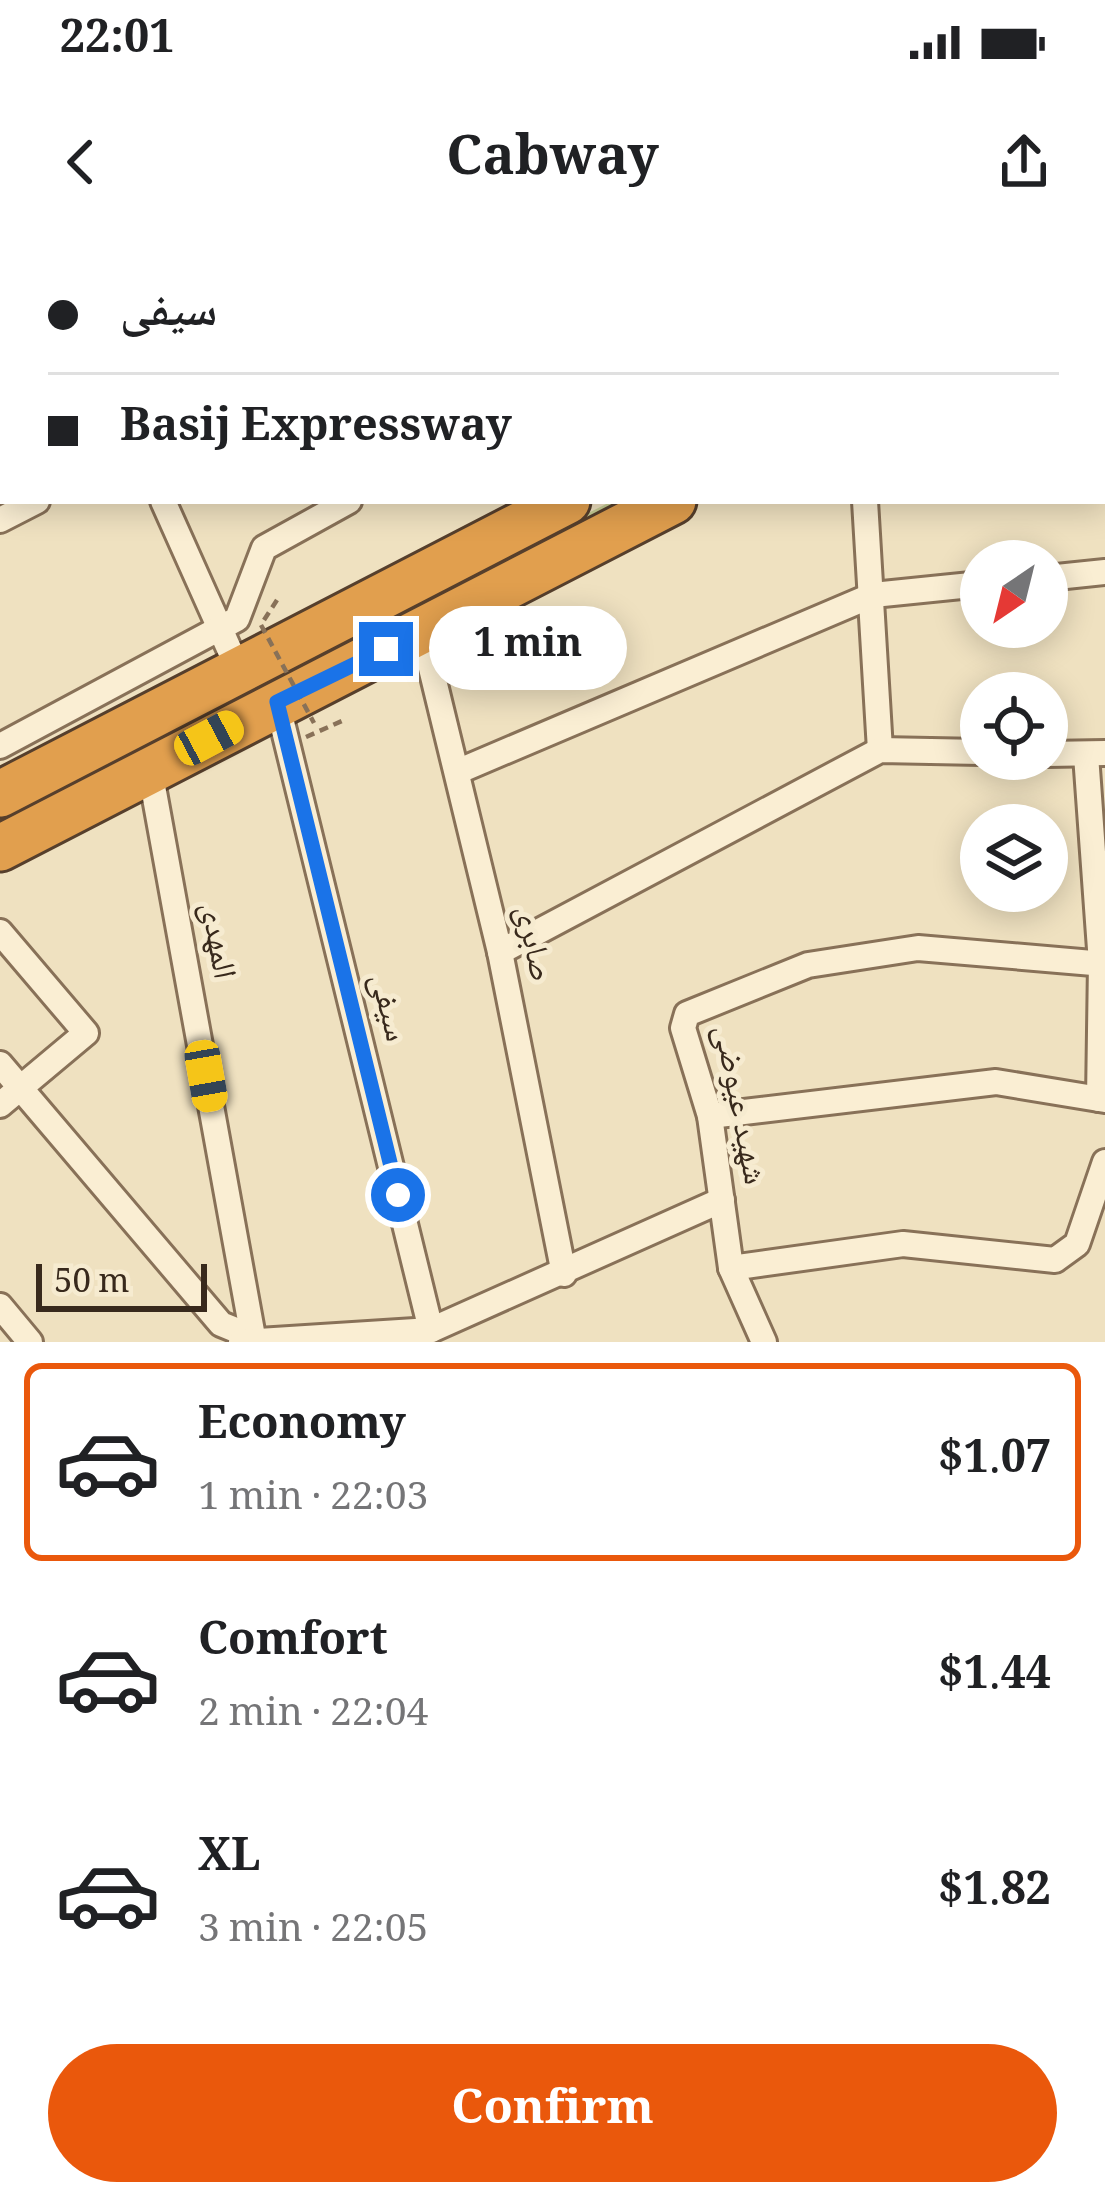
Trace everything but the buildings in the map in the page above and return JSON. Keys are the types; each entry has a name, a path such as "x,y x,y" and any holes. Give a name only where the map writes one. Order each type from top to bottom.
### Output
{"highway":[{"path":"0,794 561,504"},
{"path":"0,848 150,770 293,724 422,632 667,504"}],"street":[{"path":"0,520 31,504"},
{"path":"164,504 238,671"},
{"path":"0,746 236,619 264,548 344,504"},
{"path":"865,504 880,750"},
{"path":"1068,576 1105,572"},
{"path":"459,771 873,595 960,586"},
{"name":"صابری","path":"422,632 500,952 564,1274"},
{"name":"سیفی","path":"293,724 431,1330"},
{"path":"500,952 880,750 960,752"},
{"path":"710,1116 996,1082 1102,1099 1103,964 1095,754"},
{"name":"المهدی","path":"150,770 247,1340"},
{"path":"0,932 86,1034 0,1105"},
{"name":"شهید عیوضی","path":"764,1342 730,1268 710,1116 683,1028 695,1008 808,965 918,948 1103,964"},
{"path":"0,1064 221,1324 247,1340 431,1330 722,1200"},
{"path":"730,1268 903,1244 1054,1260 1077,1244 1105,1162"},
{"path":"0,1306 30,1342"}],"path":[{"path":"277,600 261,625 293,724"},
{"path":"293,724 344,719 293,724"}],"green space":[{"path":"606,504 635,504 0,827 0,812"}],"route":[{"path":"386,649 277,702 398,1195"}]}
